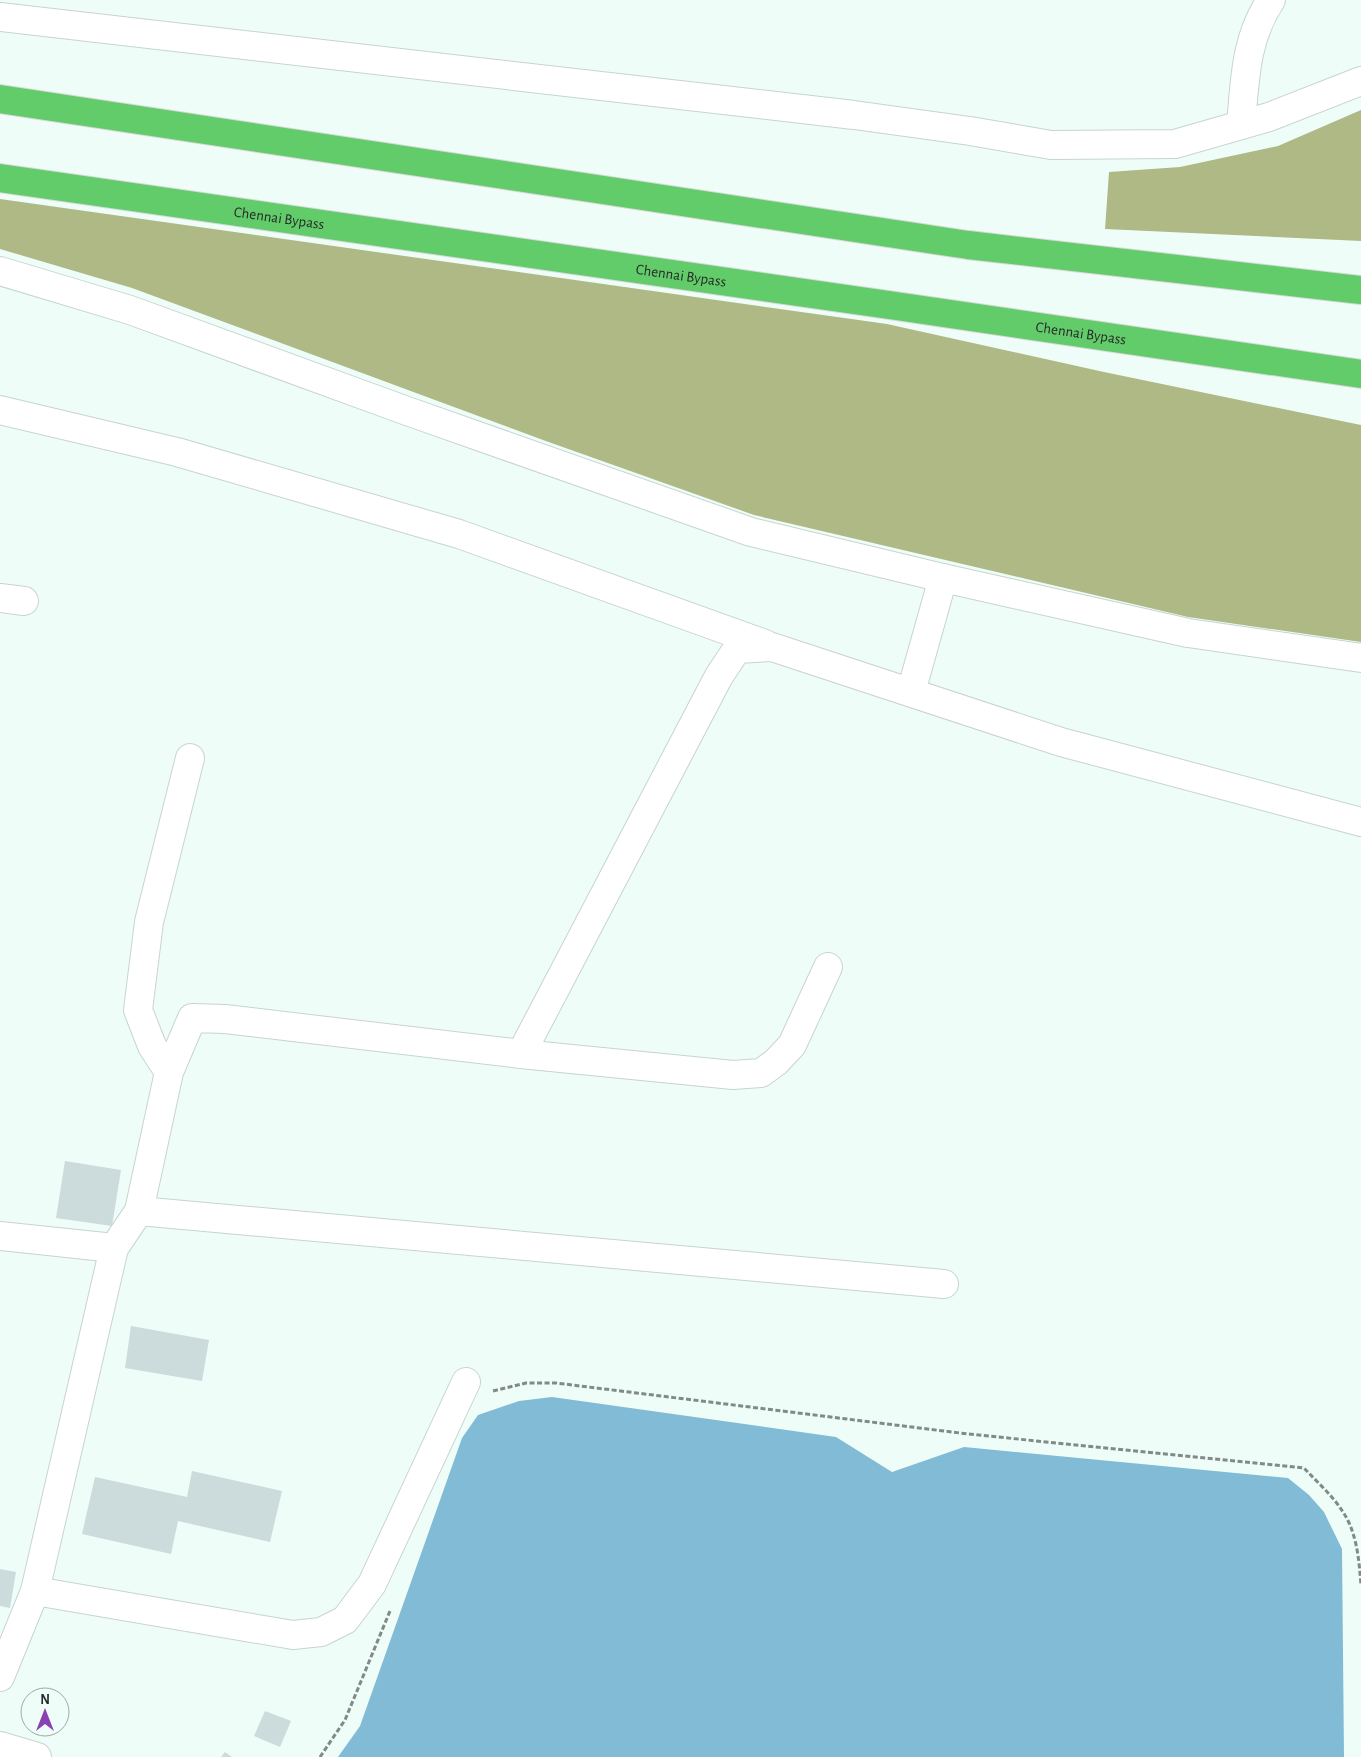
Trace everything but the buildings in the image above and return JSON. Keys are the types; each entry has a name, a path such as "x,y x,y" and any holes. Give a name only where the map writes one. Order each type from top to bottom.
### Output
{"highway":[{"path":"0,99 968,245 1361,290"},
{"name":"Chennai Bypass","path":"0,178 1361,374"}],"street":[{"path":"1241,125 1246,65 1252,39 1271,0"},
{"path":"0,17 854,115 970,131 1051,146 1175,144 1270,117 1361,81"},
{"path":"0,271 130,310 426,418 751,532 943,578 1188,633 1361,658"},
{"path":"0,410 177,452 458,534 772,647 1061,742 1361,822"},
{"path":"911,692 943,578"},
{"path":"522,1054 719,676 737,649 772,647"},
{"path":"169,1072 152,1046 138,1010 149,922 190,758"},
{"path":"0,1677 35,1591 114,1248 139,1211 169,1072 192,1018 225,1019 522,1054 733,1075 761,1073 776,1062 792,1045 828,967"},
{"path":"139,1211 944,1284"},
{"path":"0,1236 114,1248"},
{"path":"35,1591 293,1635 321,1632 345,1620 372,1584 478,1387"},
{"path":"0,1746 37,1757"}],"path":[{"path":"478,1387 497,1389 526,1383 556,1383 968,1434 1304,1468 1344,1512 1353,1532 1358,1554 1361,1584"},
{"path":"320,1757 345,1720 392,1606"}],"green space":[{"path":"1361,110 1361,241 1105,229 1109,172 1180,167 1278,146"},
{"path":"0,199 887,324 1104,372 1361,425 1361,642 1188,617 754,515 543,440 132,288 0,249"}],"water":[{"path":"552,1397 836,1437 892,1472 964,1447 1288,1478 1309,1495 1324,1512 1342,1549 1344,1757 338,1757 360,1726 462,1438 478,1415 519,1401"}]}
